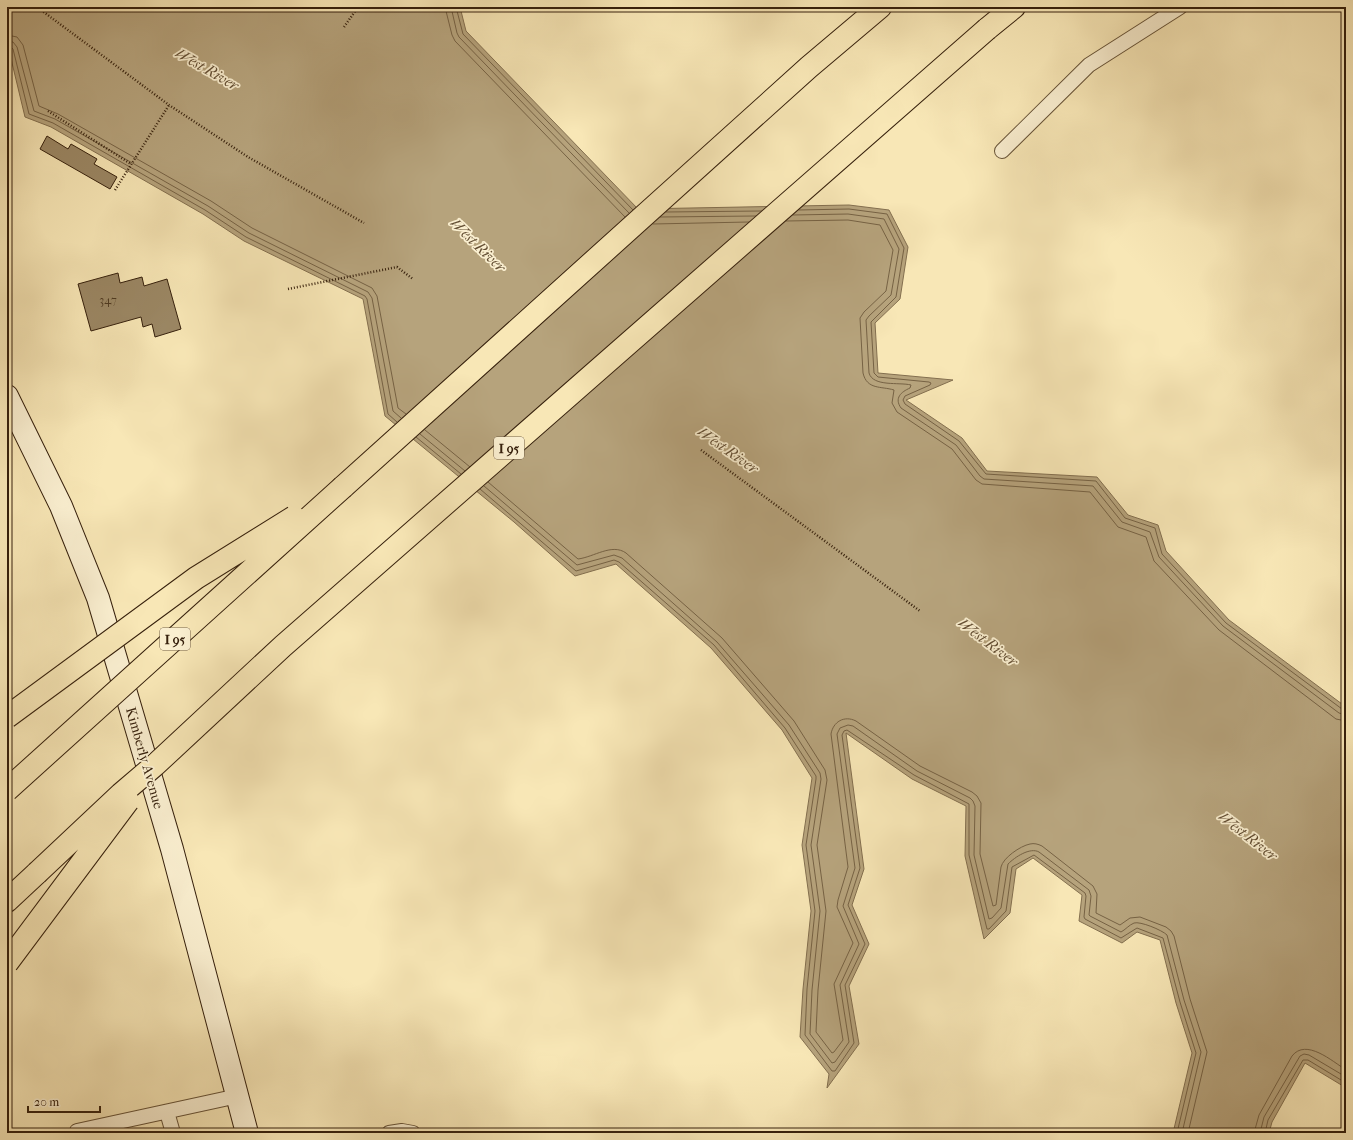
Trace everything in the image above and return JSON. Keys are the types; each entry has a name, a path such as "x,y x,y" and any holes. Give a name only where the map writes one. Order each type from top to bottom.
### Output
{"highway":[{"name":"I 95","path":"7,790 809,67 880,7"},
{"name":"I 95","path":"7,901 289,640 1014,7"},
{"path":"7,717 196,578 343,487"},
{"path":"7,963 155,765"}],"main road":[{"name":"Kimberly Avenue","path":"7,396 61,506 98,598 172,849 247,1133"}],"lane":[{"path":"1002,150 1089,66 1180,7"},
{"path":"77,1133 77,1131 238,1096"},
{"path":"167,1112 173,1133"},
{"path":"389,1133 402,1131 413,1133"}],"path":[{"path":"344,26 358,7"},
{"path":"41,10 169,105 248,157 364,223"},
{"path":"115,190 169,105"},
{"path":"48,111 131,164"},
{"path":"288,289 397,267 413,279"},
{"path":"701,450 920,611"}],"water":[{"name":"West River","path":"7,7 460,7 466,31 638,209 849,205 889,210 908,247 900,299 875,323 878,373 953,380 906,400 962,438 987,471 1097,477 1128,515 1158,525 1166,551 1229,620 1346,707 1346,1090 1343,1086 1305,1063 1272,1122 1269,1133 1173,1133 1192,1053 1176,1003 1160,940 1137,932 1122,943 1079,921 1082,895 1033,858 1016,869 1010,913 984,939 965,856 966,806 912,779 846,733 864,869 852,905 869,944 849,986 859,1044 827,1088 829,1074 800,1037 811,911 802,845 812,778 782,730 711,648 616,564 575,576 514,522 385,416 363,299 244,241 203,214 51,127 25,117 7,42"}],"building":[{"path":"47,136 68,149 71,144 97,159 94,164 117,177 110,189 40,149"},
{"path":"118,273 120,283 142,277 144,286 167,279 181,329 155,337 152,324 143,327 141,317 91,331 78,284"}]}
